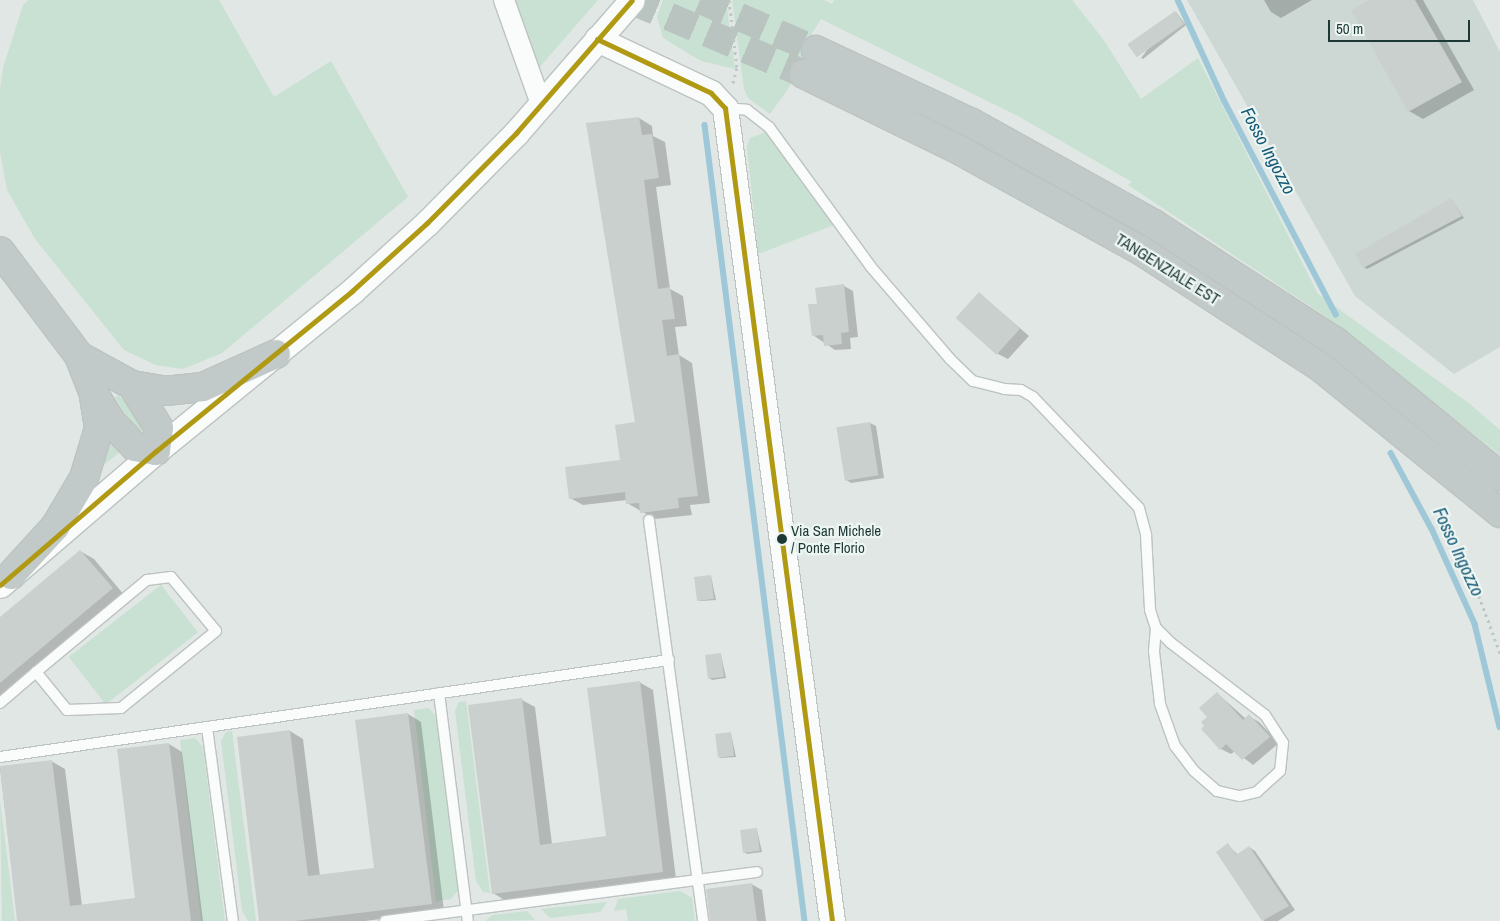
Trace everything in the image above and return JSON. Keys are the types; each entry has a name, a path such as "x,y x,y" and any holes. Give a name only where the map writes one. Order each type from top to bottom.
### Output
{"highway":[{"name":"TANGENZIALE EST","path":"816,50 972,123 1154,224 1336,342 1500,476"},
{"name":"TANGENZIALE EST","path":"804,74 961,151 1143,252 1320,367 1500,513"},
{"path":"2,252 79,356 94,394 112,422 136,447 156,451 159,428 132,386"},
{"path":"79,356 132,386 165,391 203,387 276,354"},
{"path":"6,580 55,527 84,478 99,428 94,394"}],"street":[{"path":"504,0 541,104"},
{"path":"6,580 156,451 276,354 427,224 541,104 632,0"},
{"path":"597,39 710,94 725,108 832,921"}],"lane":[{"path":"725,108 747,110 768,127 871,267 950,359 973,381 1004,389 1021,390 1033,397 1139,508 1146,535 1150,610 1156,628 1154,651 1160,704 1175,746 1194,771 1217,791 1239,796 1257,792 1280,771 1284,758 1283,743 1274,725 1171,643 1156,628"},
{"path":"649,520 703,921"},
{"path":"0,703 36,672 146,580 170,577 216,631 121,708 67,710 36,672"},
{"path":"0,757 669,660"},
{"path":"439,693 468,921"},
{"path":"206,727 233,921"},
{"path":"384,921 757,872"}],"path":[{"path":"725,108 738,68 729,0"},
{"path":"1463,553 1500,654"}],"shaded area":[{"path":"1187,0 1473,0 1500,52 1500,347 1454,374 1355,296"}],"green space":[{"path":"29,0 219,0 274,97 331,61 408,197 222,353 183,369 156,365 124,350 35,239 7,190 0,152 0,89 3,68 23,5"},
{"path":"511,0 598,0 538,69"},
{"path":"663,0 726,0 735,69 701,61 663,38 657,17"},
{"path":"732,0 824,0 832,4 834,0 1072,0 1103,39 1141,99 1198,58 1318,294 1470,404 1500,430 1500,455 1322,314 1128,185 1132,182 1018,116 821,19 811,35 793,82 770,114 748,98 744,89"},
{"path":"766,132 834,225 758,254 747,147 750,138"},
{"path":"118,395 144,419 146,431 133,428 115,397"},
{"path":"106,429 124,449 101,467"},
{"path":"161,585 198,632 106,704 69,657"},
{"path":"466,701 490,893 483,892 476,881 455,711 459,702"},
{"path":"429,708 436,717 460,888 451,899 436,901 414,710"},
{"path":"232,731 256,921 248,921 242,911 221,741 226,732"},
{"path":"195,738 203,747 225,921 201,921 180,740"},
{"path":"0,800 15,921 2,921"},
{"path":"680,891 692,898 695,921 628,921 626,909 614,911 618,899"},
{"path":"607,902 600,912 550,918 541,909"},
{"path":"527,911 535,920 486,921 492,915"}],"building":[{"path":"1369,0 1415,0 1462,82 1408,112 1351,10"},
{"path":"1175,11 1184,24 1137,57 1127,44"},
{"path":"639,117 642,135 652,134 659,178 644,180 658,289 670,287 675,319 662,320 667,356 679,354 698,496 678,498 679,508 640,513 639,503 626,504 625,492 569,499 565,467 620,460 615,425 635,422 586,123"},
{"path":"1451,198 1462,216 1363,268 1355,254"},
{"path":"844,284 849,332 841,333 842,344 824,346 823,335 812,336 808,304 817,304 815,288"},
{"path":"979,292 1020,329 996,355 956,318"},
{"path":"870,422 878,475 845,481 836,427"},
{"path":"80,550 113,588 0,683 0,617"},
{"path":"711,575 714,599 697,601 694,577"},
{"path":"721,653 724,677 708,679 705,655"},
{"path":"640,681 663,872 492,894 468,705 522,698 540,845 606,836 587,688"},
{"path":"1217,692 1243,720 1249,714 1270,737 1242,760 1226,744 1220,750 1201,729 1204,726 1201,722 1207,717 1199,708"},
{"path":"408,713 432,904 294,921 259,921 237,737 290,730 308,876 374,868 355,720"},
{"path":"731,732 734,756 718,758 715,734"},
{"path":"169,743 191,921 17,921 0,766 52,760 70,906 135,898 117,749"},
{"path":"757,828 760,851 743,853 740,830"},
{"path":"1228,843 1236,855 1249,846 1289,906 1262,921 1216,852"},
{"path":"752,883 757,921 710,921 706,889"}],"waterway":[{"name":"Fosso Ingozzo","path":"1178,0 1224,100 1336,314"},
{"path":"705,125 805,921"},
{"name":"Fosso Ingozzo","path":"1391,453 1432,529 1475,624 1500,727"}],"tunnel":[{"path":"630,0 804,74"},
{"path":"700,0 816,50"}],"transit line":[{"path":"0,585 156,451 352,291 427,223 516,133 632,0"},
{"path":"597,39 711,93 725,108 832,921"}],"place":[{"name":"Via San Michele / Ponte Florio","path":"782,539"}]}
